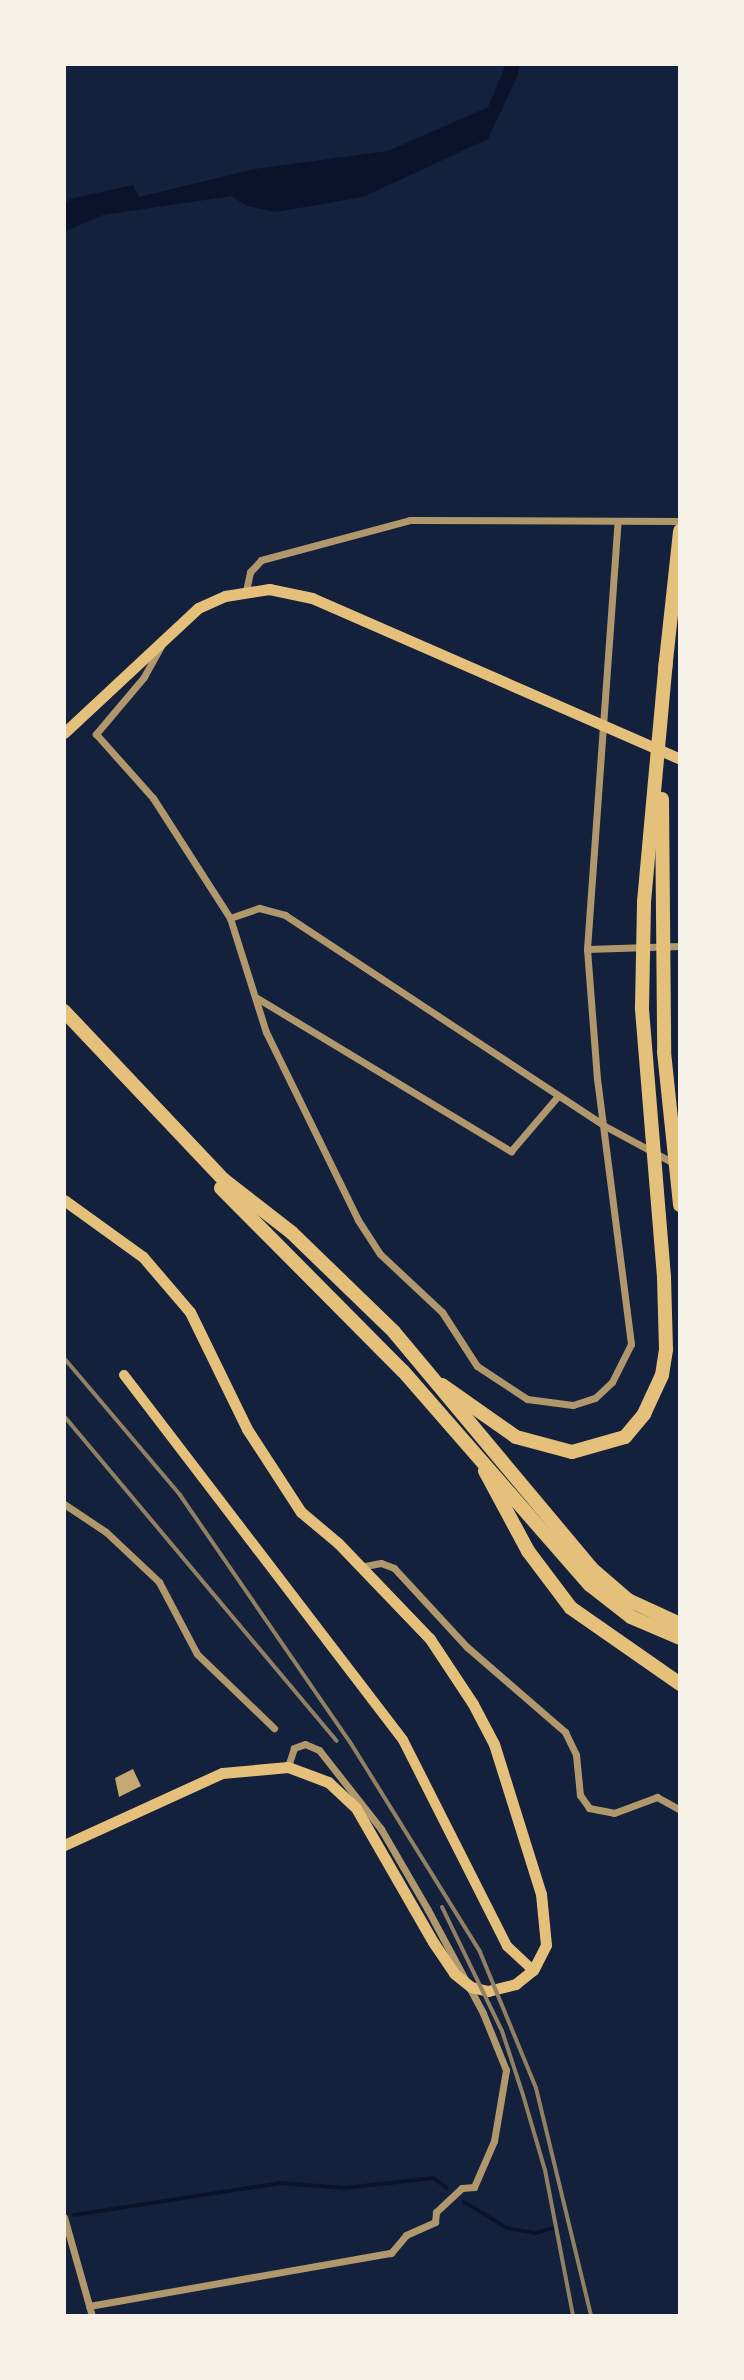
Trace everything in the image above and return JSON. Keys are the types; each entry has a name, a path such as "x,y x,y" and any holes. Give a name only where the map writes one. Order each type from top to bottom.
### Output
{"highway":[{"path":"442,1385 516,1437 572,1452 625,1437 644,1414 662,1375 666,1349 664,1277 642,1008 644,902 680,531"},
{"path":"666,661 662,1005 680,1205"},
{"path":"64,1011 203,1159 292,1233 442,1385 591,1568 628,1600 680,1624"},
{"path":"64,1025 475,1451 590,1585 631,1617 680,1638"},
{"path":"475,1451 515,1529 553,1588 590,1624 680,1684"}],"main road":[{"path":"64,733 198,608 246,591 269,589 312,598 680,759"},
{"path":"64,1200 143,1257 190,1312 247,1429 301,1512 430,1639 494,1744 548,1929 533,1970 516,1984 488,1991 471,1987 454,1973 393,1864 341,1792 288,1767 222,1773 64,1845"},
{"path":"124,1375 403,1740 507,1946 533,1970"}],"street":[{"path":"246,591 250,572 261,560 410,520 680,521"},
{"path":"168,634 144,677 96,734 153,798 230,918 266,1032 315,1135 380,1254 442,1312 477,1366 506,1389 551,1405 595,1398 624,1365 631,1344 631,1313 603,1125 587,949 618,521"},
{"path":"230,918 259,908 285,915 603,1125 680,1167"},
{"path":"587,949 680,946"},
{"path":"257,998 511,1151 558,1096"},
{"path":"64,1504 106,1532 159,1582 197,1654 274,1728"},
{"path":"360,1567 381,1563 394,1568 467,1647 565,1732 576,1755 580,1795 589,1808 614,1813 657,1797 680,1810"},
{"path":"89,2306 391,2253 406,2235 435,2222 436,2212 462,2188 474,2187 494,2141 506,2070 483,2013 428,1910 381,1829 319,1750 305,1744 294,1748 288,1767"},
{"path":"64,2217 92,2316"}],"water":[{"path":"506,64 520,64 518,75 488,139 363,197 276,212 246,206 232,196 103,215 64,232 64,204 70,199 133,185 139,197 254,169 388,151 488,107"}],"building":[{"path":"133,1769 141,1786 119,1797 115,1778"}],"waterway":[{"path":"74,2215 280,2183 345,2188 433,2178 447,2188"},
{"path":"464,2202 507,2228 535,2233 554,2228"}],"railway":[{"path":"64,1358 180,1495 350,1742 480,1952 536,2088 591,2316"},
{"path":"64,1416 337,1741"},
{"path":"442,1907 502,2031 523,2095 545,2170 573,2316"}]}
